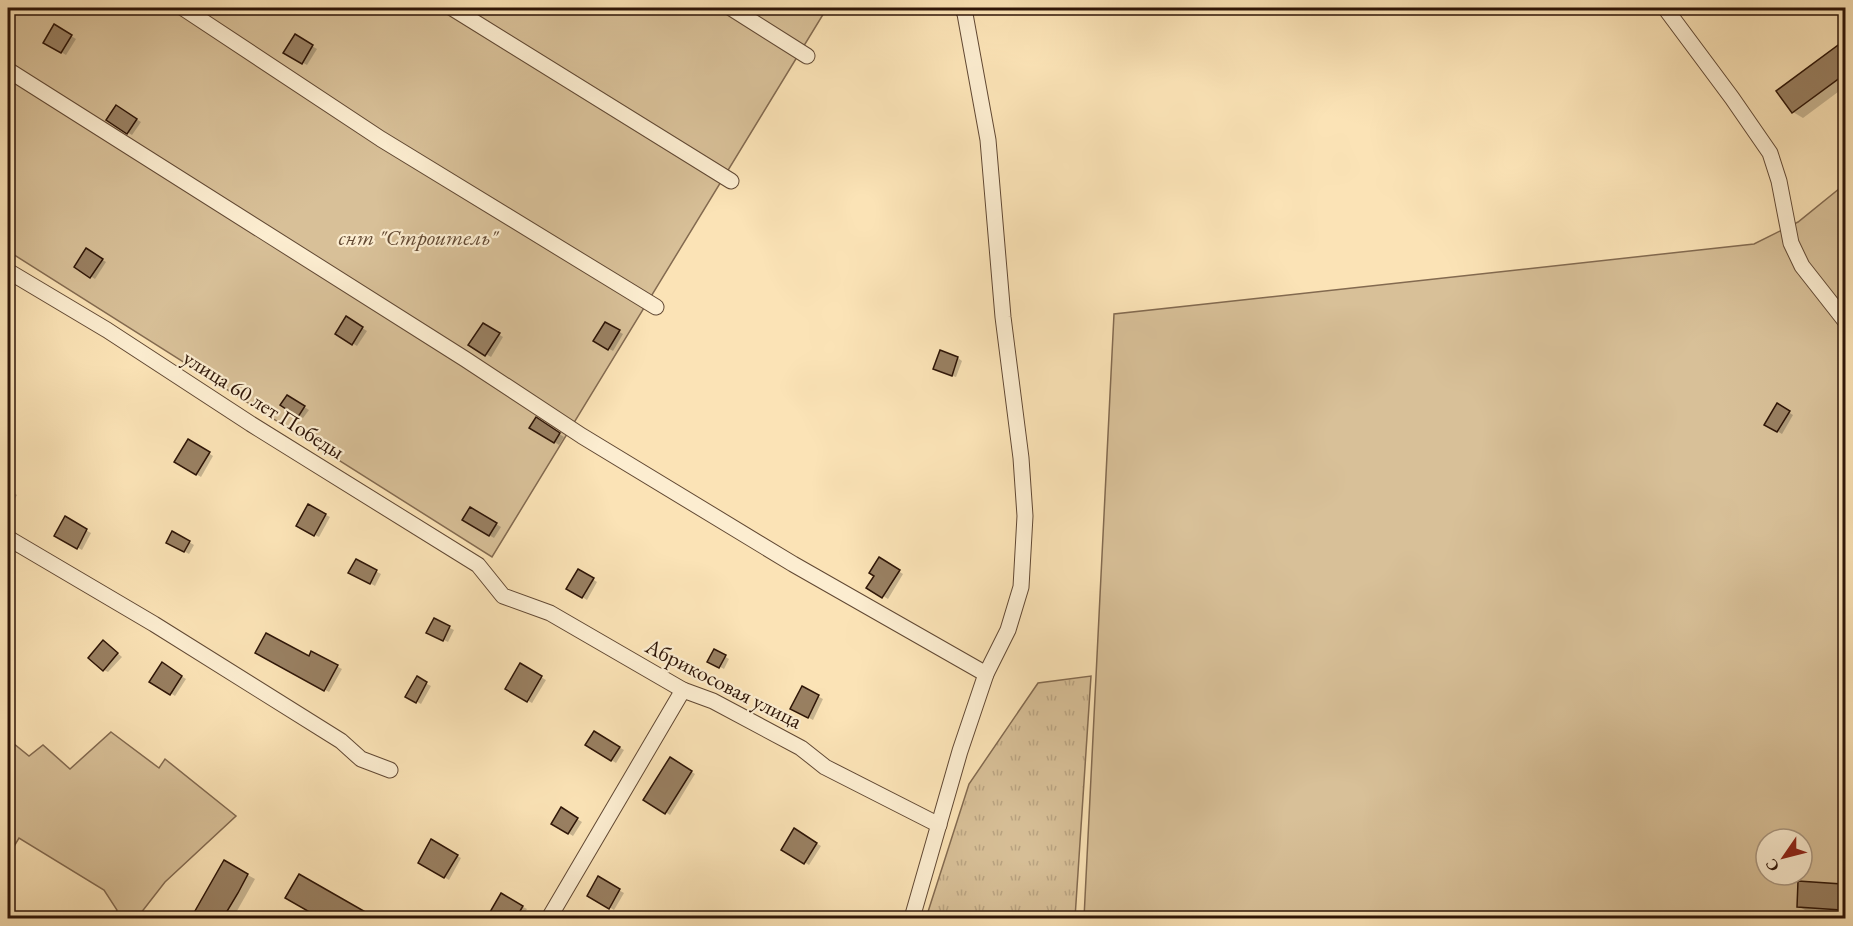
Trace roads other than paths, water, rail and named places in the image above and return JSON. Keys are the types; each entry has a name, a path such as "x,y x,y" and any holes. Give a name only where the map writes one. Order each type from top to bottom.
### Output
{"street":[{"path":"183,8 381,139 656,308"},
{"path":"452,8 731,181"},
{"path":"731,8 807,56"},
{"path":"912,918 960,751 986,674 1008,630 1021,587 1025,516 1021,458 1003,317 988,140 962,8"},
{"path":"1665,8 1770,153 1779,182 1791,243 1802,267 1845,322"},
{"path":"8,70 582,436 793,564 986,674"},
{"name":"улица 60 лет Победы","path":"8,272 107,330 251,424 478,565 490,581"},
{"path":"8,538 154,624 341,741 361,759 390,770"},
{"name":"Абрикосовая улица","path":"490,581 503,596 550,614 683,690 723,706 801,748 825,767 939,825"},
{"path":"549,918 683,690"}],"park label":[{"name":"снт \"Строитель\"","path":"418,237"}]}
